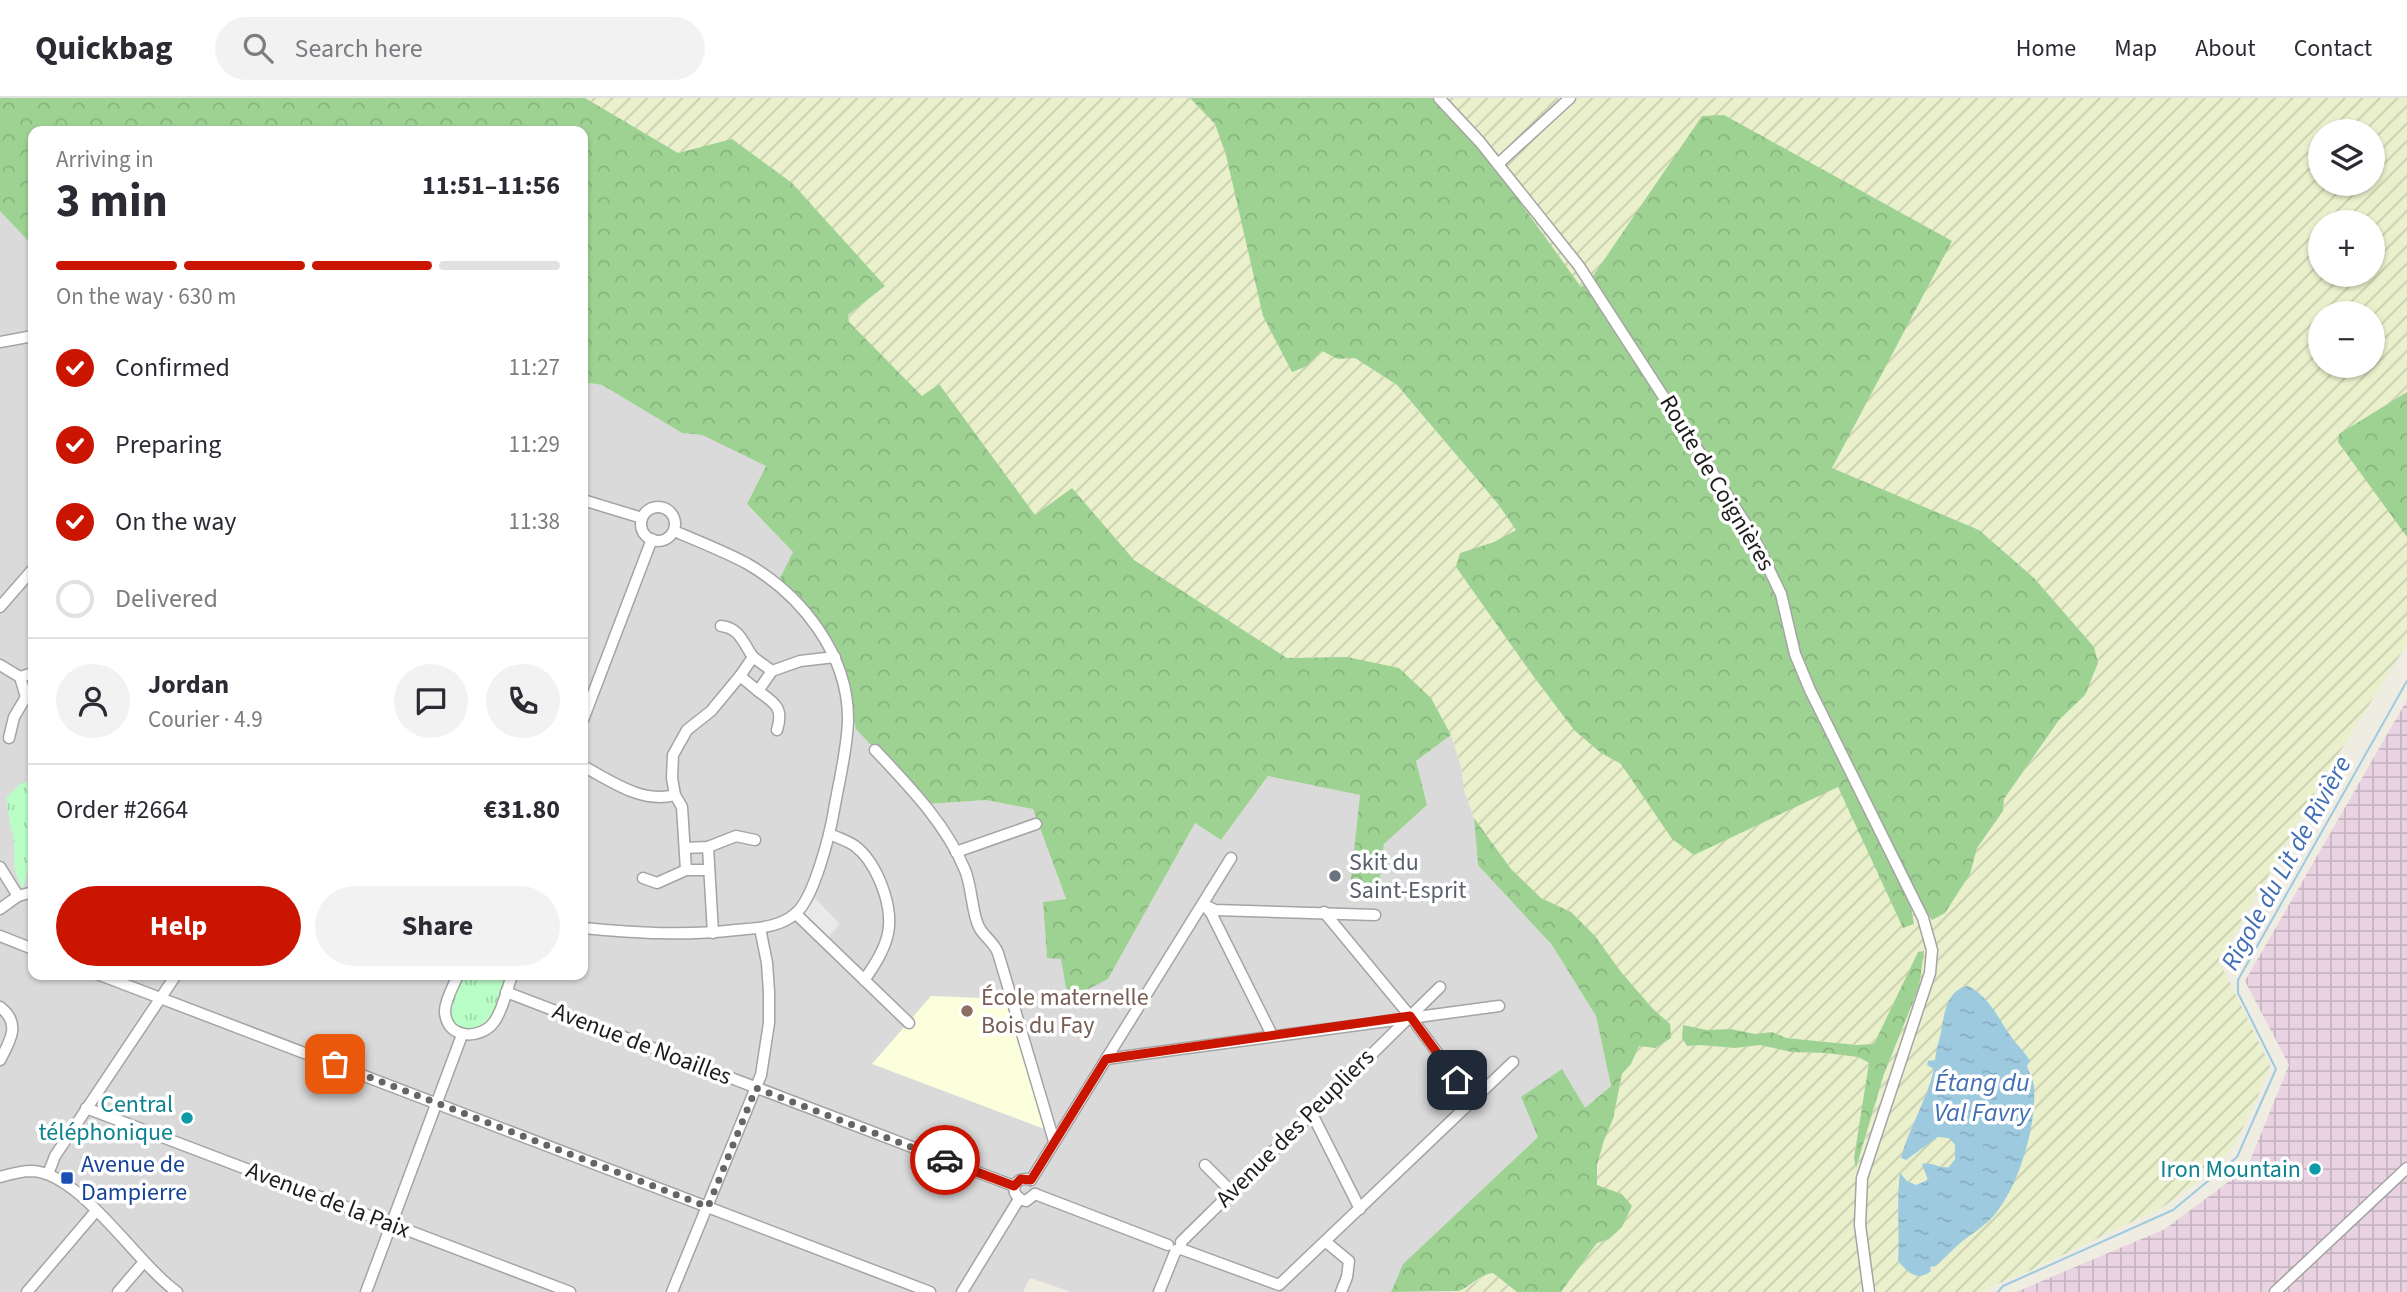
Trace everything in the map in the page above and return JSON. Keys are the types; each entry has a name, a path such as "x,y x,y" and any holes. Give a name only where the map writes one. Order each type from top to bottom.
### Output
{"street":[{"name":"Route de Coignières","path":"1438,98 1498,164 1579,266 1744,521 1769,566 1784,604 1795,654 1810,690 1923,918 1932,950 1930,973 1862,1178 1860,1225 1868,1292"},
{"path":"1498,164 1570,98"},
{"path":"0,342 28,337"},
{"path":"588,502 642,518"},
{"path":"642,518 653,508 663,507 674,516 674,531"},
{"path":"642,518 644,533 652,539 662,540 674,531"},
{"path":"588,928 644,934 712,933 772,926 796,914 806,900 830,834 848,720 845,689 827,641 809,616 765,576 735,558 674,531"},
{"path":"588,707 652,539"},
{"path":"0,607 28,575"},
{"path":"721,626 732,627 752,657 772,671"},
{"path":"686,870 682,807 675,795 672,778 673,755 687,730 711,710 740,676 752,657"},
{"path":"758,691 772,671 800,662 835,657"},
{"path":"0,666 19,677 28,694"},
{"path":"19,677 28,674"},
{"path":"740,676 776,704 781,719 777,730"},
{"path":"9,738 14,717 28,697"},
{"path":"875,750 925,805 956,852 970,886 978,926 998,953 1054,1141"},
{"path":"588,769 640,795 663,798 675,795"},
{"path":"956,852 1036,824"},
{"path":"830,834 854,846 873,864 889,903 890,931 881,957 864,980"},
{"path":"685,848 708,847 736,836 755,840"},
{"path":"708,847 712,933"},
{"path":"1031,1180 1231,858"},
{"path":"0,867 18,896"},
{"path":"643,878 657,883 686,870 709,870"},
{"path":"0,909 18,896 28,893"},
{"path":"1203,904 1215,910 1375,915"},
{"path":"1203,904 1212,913 1272,1035"},
{"path":"1324,912 1410,1016 1473,1101"},
{"path":"796,914 909,1023"},
{"path":"672,1292 761,1075 769,1023 767,963 760,928"},
{"path":"0,936 28,947"},
{"path":"113,980 930,1292"},
{"path":"48,1174 55,1156 173,980"},
{"path":"456,980 445,1010 447,1021 462,1035 475,1035 495,1021 510,980"},
{"name":"Avenue des Peupliers","path":"1176,1246 1440,987"},
{"name":"Avenue de Noailles","path":"506,992 1014,1186"},
{"path":"1106,1059 1499,1006"},
{"path":"0,1007 11,1017 13,1023 0,1060"},
{"path":"366,1292 462,1035"},
{"path":"1035,1194 1176,1246 1268,1288 1279,1285 1513,1062"},
{"name":"Avenue de la Paix","path":"86,1108 570,1292"},
{"path":"1311,1112 1360,1209"},
{"path":"1205,1165 1231,1192"},
{"path":"2275,1292 2407,1168"},
{"path":"0,1177 33,1171 48,1174 77,1191 143,1263 177,1292"},
{"path":"1021,1179 1031,1180 1036,1188 1035,1194 1026,1200 1018,1199 1014,1186 1021,1179"},
{"path":"962,1292 1018,1199"},
{"path":"31,1291 96,1211"},
{"path":"1326,1242 1349,1261 1341,1292"},
{"path":"1159,1292 1176,1246"},
{"path":"118,1292 143,1263"}],"shaded area":[{"path":"585,98 1190,98 1215,124 1280,347 1292,371 1307,366 1322,351 1338,359 1355,358 1396,385 1517,530 1494,542 1460,553 1456,567 1574,730 1601,753 1621,764 1672,839 1838,787 1914,924 1910,902 1970,874 1977,848 2003,811 2004,799 2059,720 2085,695 2094,647 2034,578 1979,530 1831,468 1952,241 1591,280 1581,287 1484,152 1432,98 2407,98 2407,644 2316,790 2232,940 2221,965 2270,1065 2235,1144 2211,1173 2161,1208 2027,1272 1989,1287 1985,1292 1561,1292 1597,1242 1609,1239 1622,1227 1631,1206 1622,1194 1597,1185 1597,1166 1613,1119 1622,1074 1631,1064 1639,1045 1670,1024 1653,1009 1595,936 1571,912 1541,898 1511,869 1474,818 1451,735 1431,698 1347,657 1287,658 1134,560 1072,488 1035,515 939,384 922,397 849,322 848,315 885,286 732,140 678,153","holes":["1911,967 1919,987 1884,1074 1857,1166 1854,1158 1869,1064 1858,1057 1792,1052 1760,1045 1735,1048 1687,1046 1684,1025 1755,1034 1772,1032 1786,1038 1857,1045 1874,1044"]},
{"path":"0,211 28,241 28,980 588,980 588,383 602,385 682,433 702,435 766,466 747,504 793,552 780,578 836,645 856,729 926,804 986,800 1033,809 1066,900 1043,903 1047,958 1060,958 1108,979 1195,823 1221,840 1268,776 1360,795 1350,887 1373,891 1379,883 1384,844 1427,805 1416,761 1451,735 1474,818 1478,865 1552,945 1596,1016 1611,1086 1585,1108 1538,1137 1403,1264 1391,1292 1071,1292 1030,1278 1023,1292 0,1292"},
{"path":"2407,700 2407,1292 2016,1292 2165,1229 2247,1168 2289,1065 2245,981"},
{"path":"815,898 840,924 826,940 802,916 805,906"},
{"path":"931,996 1010,999 1047,1130 872,1064"},
{"path":"1493,1273 1517,1292 1449,1292 1469,1287 1486,1274"}],"green space":[{"path":"0,98 585,98 678,153 732,139 792,183 885,286 848,315 849,322 922,396 939,384 1035,515 1072,488 1134,560 1287,658 1347,657 1399,668 1431,698 1451,735 1416,761 1427,805 1384,844 1379,883 1373,891 1350,887 1360,795 1268,776 1221,840 1195,823 1108,979 1068,999 1061,959 1047,958 1043,902 1066,899 1033,809 986,800 926,804 856,729 836,645 780,578 793,552 747,504 766,466 702,435 682,433 602,385 588,383 588,126 28,126 28,241 0,211"},
{"path":"1190,98 1432,98 1484,152 1581,287 1591,279 1702,116 1724,115 1952,241 1832,468 1979,530 2034,578 2094,647 2098,663 2085,695 2059,720 2004,799 2003,811 1977,848 1970,874 1945,913 1932,920 1918,899 1910,902 1914,924 1903,928 1838,787 1694,855 1672,839 1621,764 1601,753 1574,730 1456,567 1460,553 1494,542 1516,530 1498,504 1397,385 1355,358 1338,359 1322,351 1307,366 1292,372 1263,316 1226,155 1215,124"},
{"path":"2407,392 2407,537 2338,442 2339,434"},
{"path":"28,782 28,869 23,889 15,867 7,797 20,784"},
{"path":"1474,818 1511,869 1541,898 1571,912 1595,936 1653,1009 1670,1024 1671,1038 1655,1048 1639,1046 1631,1064 1622,1074 1613,1119 1597,1165 1597,1185 1622,1194 1632,1206 1622,1227 1609,1239 1597,1243 1561,1292 1517,1292 1493,1273 1459,1291 1391,1292 1403,1264 1538,1137 1521,1097 1562,1069 1585,1108 1611,1086 1596,1016 1552,945 1478,865"},
{"path":"1924,951 1919,987 1884,1074 1856,1168 1854,1158 1869,1063 1858,1057 1792,1052 1760,1045 1735,1048 1687,1046 1682,1038 1683,1025 1755,1034 1772,1032 1786,1038 1857,1045 1874,1044 1918,952"},
{"path":"459,980 507,980 492,1020 484,1028 468,1033 453,1024 449,1013"}],"water":[{"name":"Étang du Val Favry","path":"1968,986 1988,1003 2030,1061 2027,1066 2034,1086 2034,1101 2030,1135 2012,1186 1996,1213 1936,1266 1930,1267 1931,1271 1917,1276 1898,1261 1900,1173 1907,1181 1916,1185 1928,1180 1922,1164 1949,1167 1955,1159 1955,1145 1949,1138 1938,1137 1906,1160 1901,1158 1931,1080 1934,1069 1927,1065 1928,1061 1935,1060 1948,1004 1955,992"}],"waterway":[{"name":"Rigole du Lit de Rivière","path":"1998,1292 2003,1286 2173,1210 2237,1157 2276,1069 2238,993 2238,980 2407,681"}],"way so far":[{"path":"335,1064 708,1207 756,1088 945,1160"}],"place":[{"name":"Skit du Saint-Esprit","path":"1335,876"},
{"name":"École maternelle Bois du Fay","path":"967,1011"},
{"name":"Central téléphonique","path":"187,1118"},
{"name":"Iron Mountain","path":"2315,1169"},
{"name":"Avenue de Dampierre","path":"67,1178"}],"route":[{"path":"945,1160 1014,1186 1021,1179 1031,1180 1106,1059 1410,1016 1457,1080"}]}
